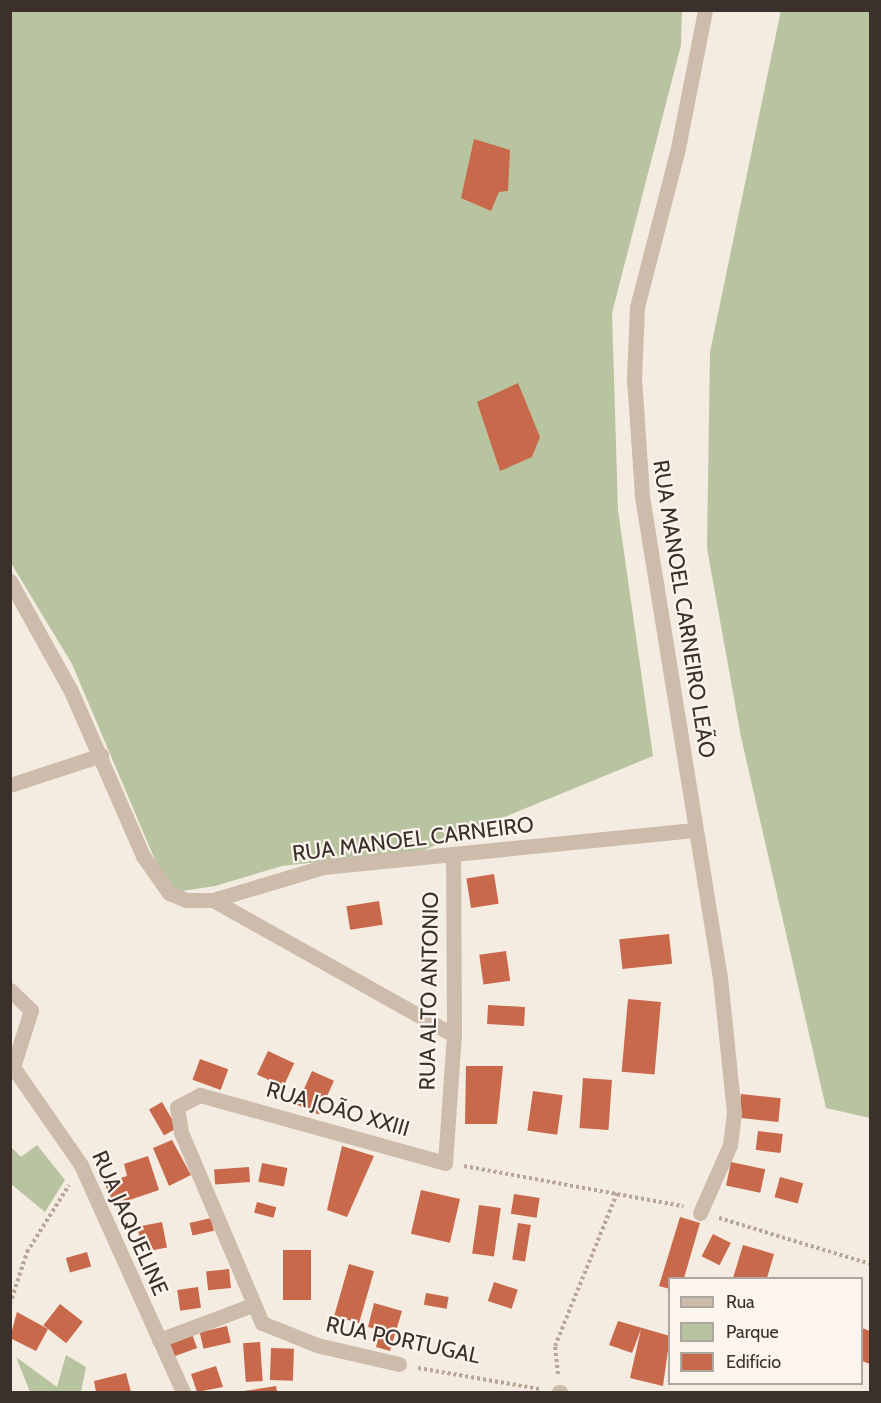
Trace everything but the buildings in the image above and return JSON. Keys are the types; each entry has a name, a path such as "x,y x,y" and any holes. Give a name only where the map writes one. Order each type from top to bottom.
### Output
{"street":[{"name":"RUA MANOEL CARNEIRO LEÃO","path":"700,1214 730,1145 734,1113 720,978 694,830 642,495 634,379 637,307 678,148 705,10"},
{"name":"RUA MANOEL CARNEIRO","path":"10,581 101,755 155,876 169,892 186,900 213,900 323,867 453,856 694,830"},
{"path":"10,785 101,755"},
{"name":"RUA ALTO ANTONIO","path":"445,1162 454,1035 453,856"},
{"path":"213,900 454,1035"},
{"name":"RUA JAQUELINE","path":"10,990 31,1010 13,1067 81,1165 183,1392"},
{"name":"RUA JOÃO XXIII","path":"252,1305 176,1119 181,1101 207,1097 445,1162"},
{"path":"159,1340 252,1305"},
{"name":"RUA PORTUGAL","path":"252,1305 262,1323 284,1335 399,1365"}],"path":[{"path":"445,1162 673,1202 700,1214 870,1264"},
{"path":"10,1304 27,1252 81,1165"},
{"path":"560,1392 555,1346 617,1192"},
{"name":"RUA PORTUGAL","path":"399,1365 560,1392"}],"green space":[{"path":"781,10 870,11 870,1118 826,1108 741,737 707,548 710,352"},
{"path":"11,11 682,11 681,45 612,313 618,510 653,756 424,850 282,866 215,886 169,893 72,664 11,563"},
{"path":"37,1145 65,1180 45,1212 11,1184 11,1147 21,1157"},
{"path":"66,1355 86,1367 81,1392 30,1392 16,1357 57,1387"}]}
